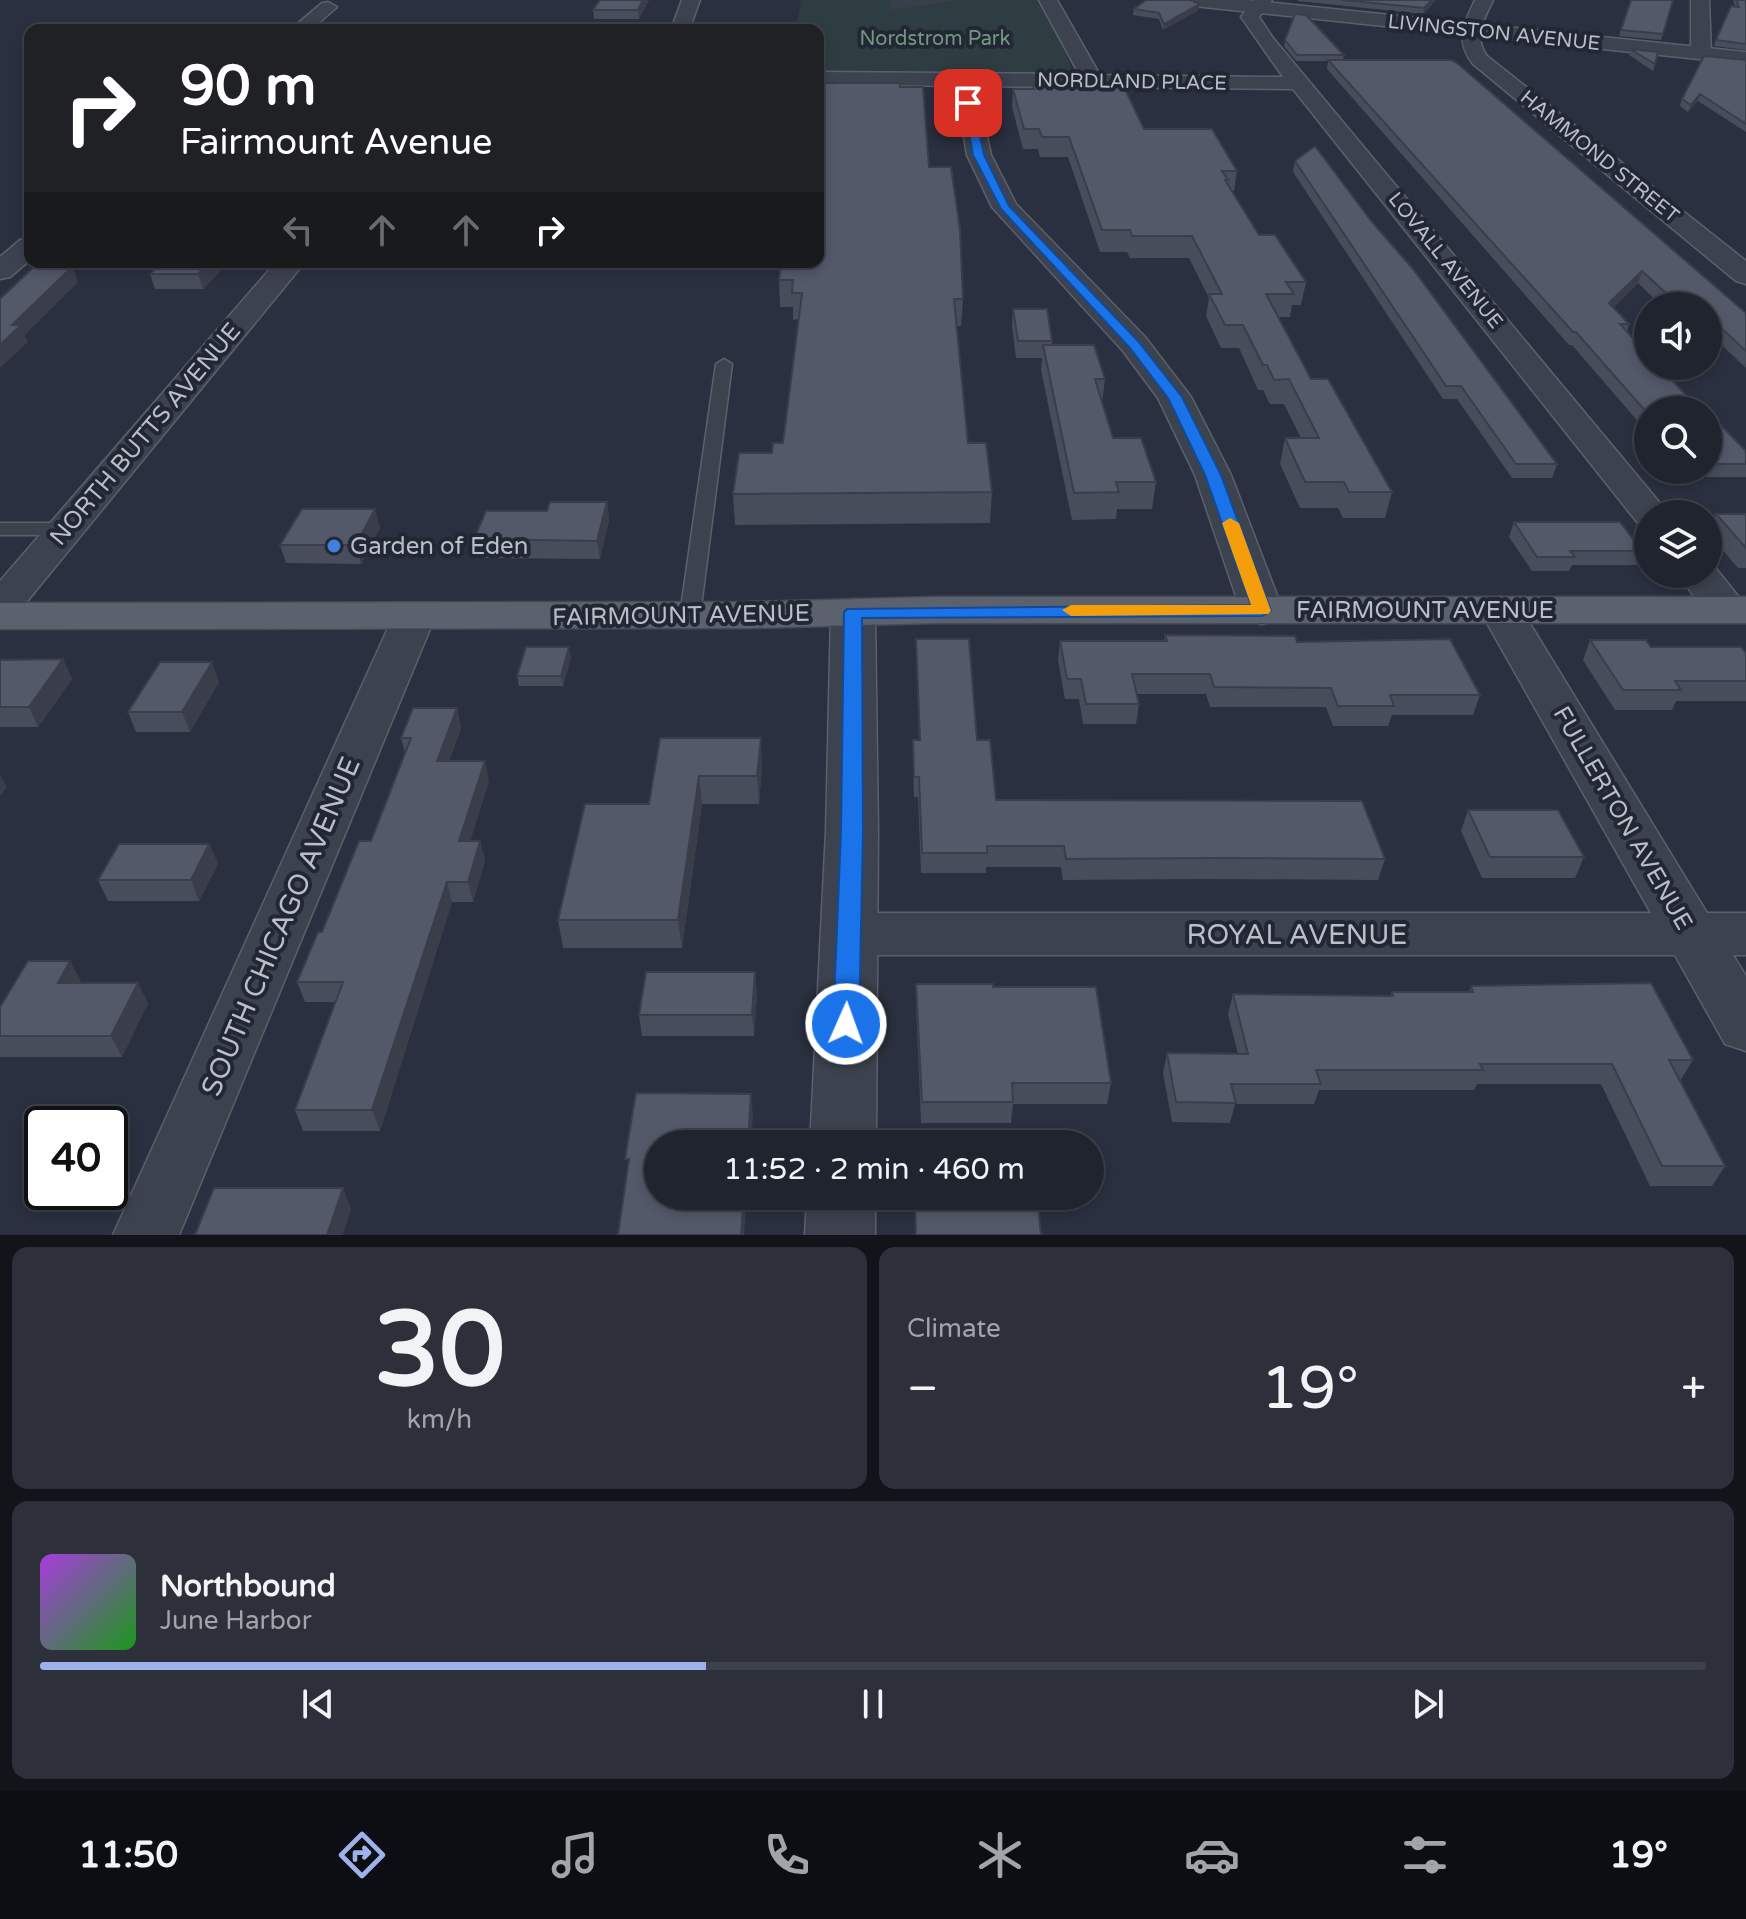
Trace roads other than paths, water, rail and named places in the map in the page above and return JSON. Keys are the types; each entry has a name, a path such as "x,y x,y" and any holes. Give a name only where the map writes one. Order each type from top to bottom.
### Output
{"main road":[{"name":"FAIRMOUNT AVENUE","path":"0,616 414,617 853,612 1737,610"}],"street":[{"path":"682,24 691,0"},
{"path":"1048,0 1093,81"},
{"name":"LIVINGSTON AVENUE","path":"1194,0 1260,3 1471,30 1746,58"},
{"path":"1471,30 1484,0"},
{"path":"1700,0 1701,53 1735,77"},
{"name":"LOVALL AVENUE","path":"1260,3 1250,17 1265,41 1639,500"},
{"path":"307,24 328,7"},
{"name":"HAMMOND STREET","path":"1471,30 1468,35 1471,51 1480,60 1746,275"},
{"name":"NORDLAND PLACE","path":"824,78 1301,83"},
{"path":"964,80 979,155 1005,207 1134,344 1174,397 1213,475 1262,611"},
{"path":"0,271 24,251"},
{"name":"NORTH BUTTS AVENUE","path":"0,607 286,268"},
{"path":"1714,588 1737,610"},
{"name":"FULLERTON AVENUE","path":"1500,609 1746,1027"},
{"path":"843,1130 853,612"},
{"name":"SOUTH CHICAGO AVENUE","path":"146,1235 414,617"},
{"name":"ROYAL AVENUE","path":"849,934 1746,934"},
{"path":"840,1235 841,1210"}],"lane":[{"path":"690,615 724,364"},
{"path":"0,529 64,529"}],"place":[{"name":"Garden of Eden","path":"334,546"}],"park label":[{"name":"Nordstrom Park","path":"935,38"}]}
